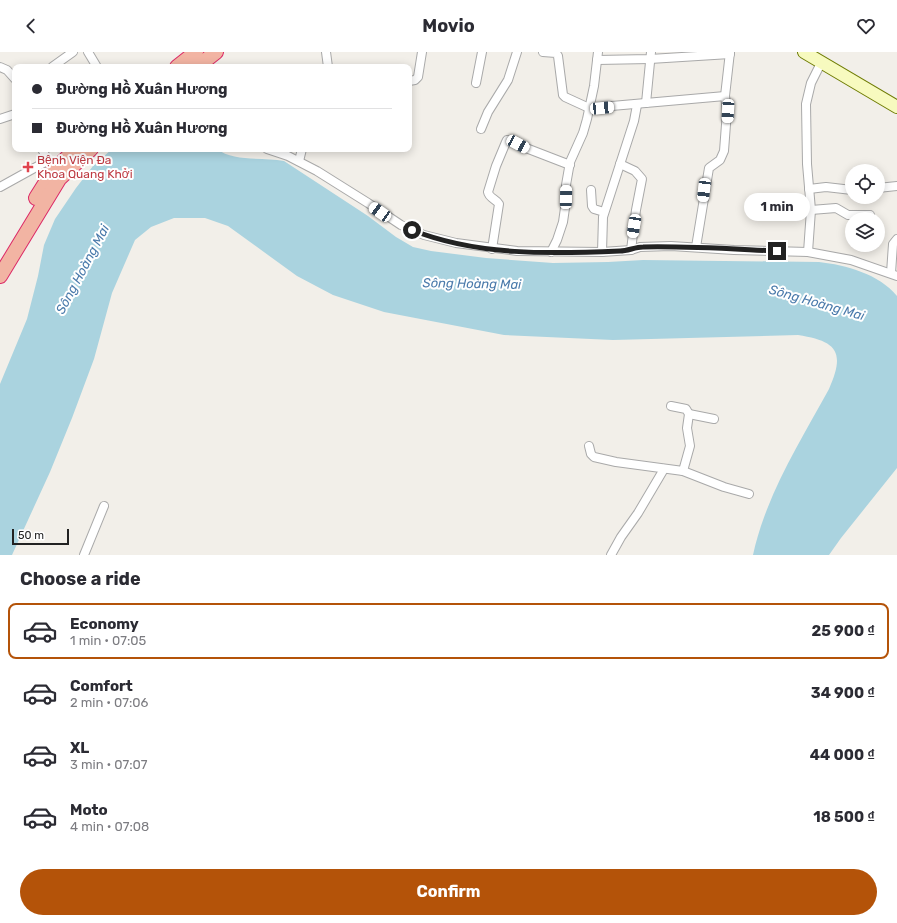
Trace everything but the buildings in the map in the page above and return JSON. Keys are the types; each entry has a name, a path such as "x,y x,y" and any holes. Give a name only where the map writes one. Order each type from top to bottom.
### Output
{"highway":[{"path":"181,64 196,52"},
{"path":"201,64 216,52"},
{"path":"0,258 53,170 73,152"},
{"path":"0,276 53,170 86,152"}],"main road":[{"path":"804,52 897,107"}],"street":[{"path":"56,64 73,52"},
{"path":"88,52 95,64"},
{"path":"326,52 328,64"},
{"path":"412,81 416,80 418,77 422,52"},
{"path":"476,82 482,52"},
{"path":"480,129 488,112 508,80 516,52 522,52"},
{"path":"543,52 556,53 558,56 563,95 589,108 637,105 725,96"},
{"path":"551,252 563,222 566,185 570,165 574,151 583,133 589,108 597,56 651,56 730,53 725,96 728,111 724,151 720,160 709,168 696,247"},
{"path":"646,103 651,56"},
{"path":"808,252 811,210 807,164 806,104 811,83 821,63"},
{"path":"0,67 7,70 12,76"},
{"path":"602,252 602,222 604,212 634,121 637,105"},
{"path":"0,119 12,115"},
{"path":"492,249 499,204 488,195 488,192 506,142 511,140 537,153 570,165"},
{"path":"0,187 53,170 44,152"},
{"path":"275,152 299,161 337,183 401,225 440,240 492,249 551,252 602,252 632,250 640,247 696,247 734,250 808,252 851,260 894,274 893,244 897,240"},
{"path":"299,161 301,152"},
{"path":"620,164 635,171 642,179 636,210 632,250"},
{"path":"885,187 897,186"},
{"path":"809,189 826,187 845,189"},
{"path":"591,190 592,206 604,212"},
{"path":"811,210 836,208 845,213"},
{"path":"671,406 686,409 689,414 687,428 690,446 683,471"},
{"path":"689,414 714,418"},
{"path":"589,446 591,454 594,457 683,471 724,487 750,494"},
{"path":"611,555 664,469"},
{"path":"84,555 104,506"}],"water":[{"name":"Sông Hoàng Mai","path":"109,152 222,152 231,156 284,161 368,216 396,237 413,247 431,251 486,258 553,263 643,260 819,262 851,268 872,276 890,288 897,296 897,468 829,555 753,555 766,511 775,490 829,389 834,376 837,365 837,357 834,350 829,345 811,337 798,335 613,340 504,335 384,312 333,295 297,276 228,226 205,218 174,218 151,227 135,240 112,293 94,359 50,472 12,555 0,555 0,384 27,319 44,245 55,219 93,166"}],"place":[{"name":"Bệnh Viện Đa Khoa Quang Khởi","path":"28,167"}],"route":[{"path":"412,230 440,240 492,249 516,251 602,252 632,250 640,247 671,246 777,251"}]}
